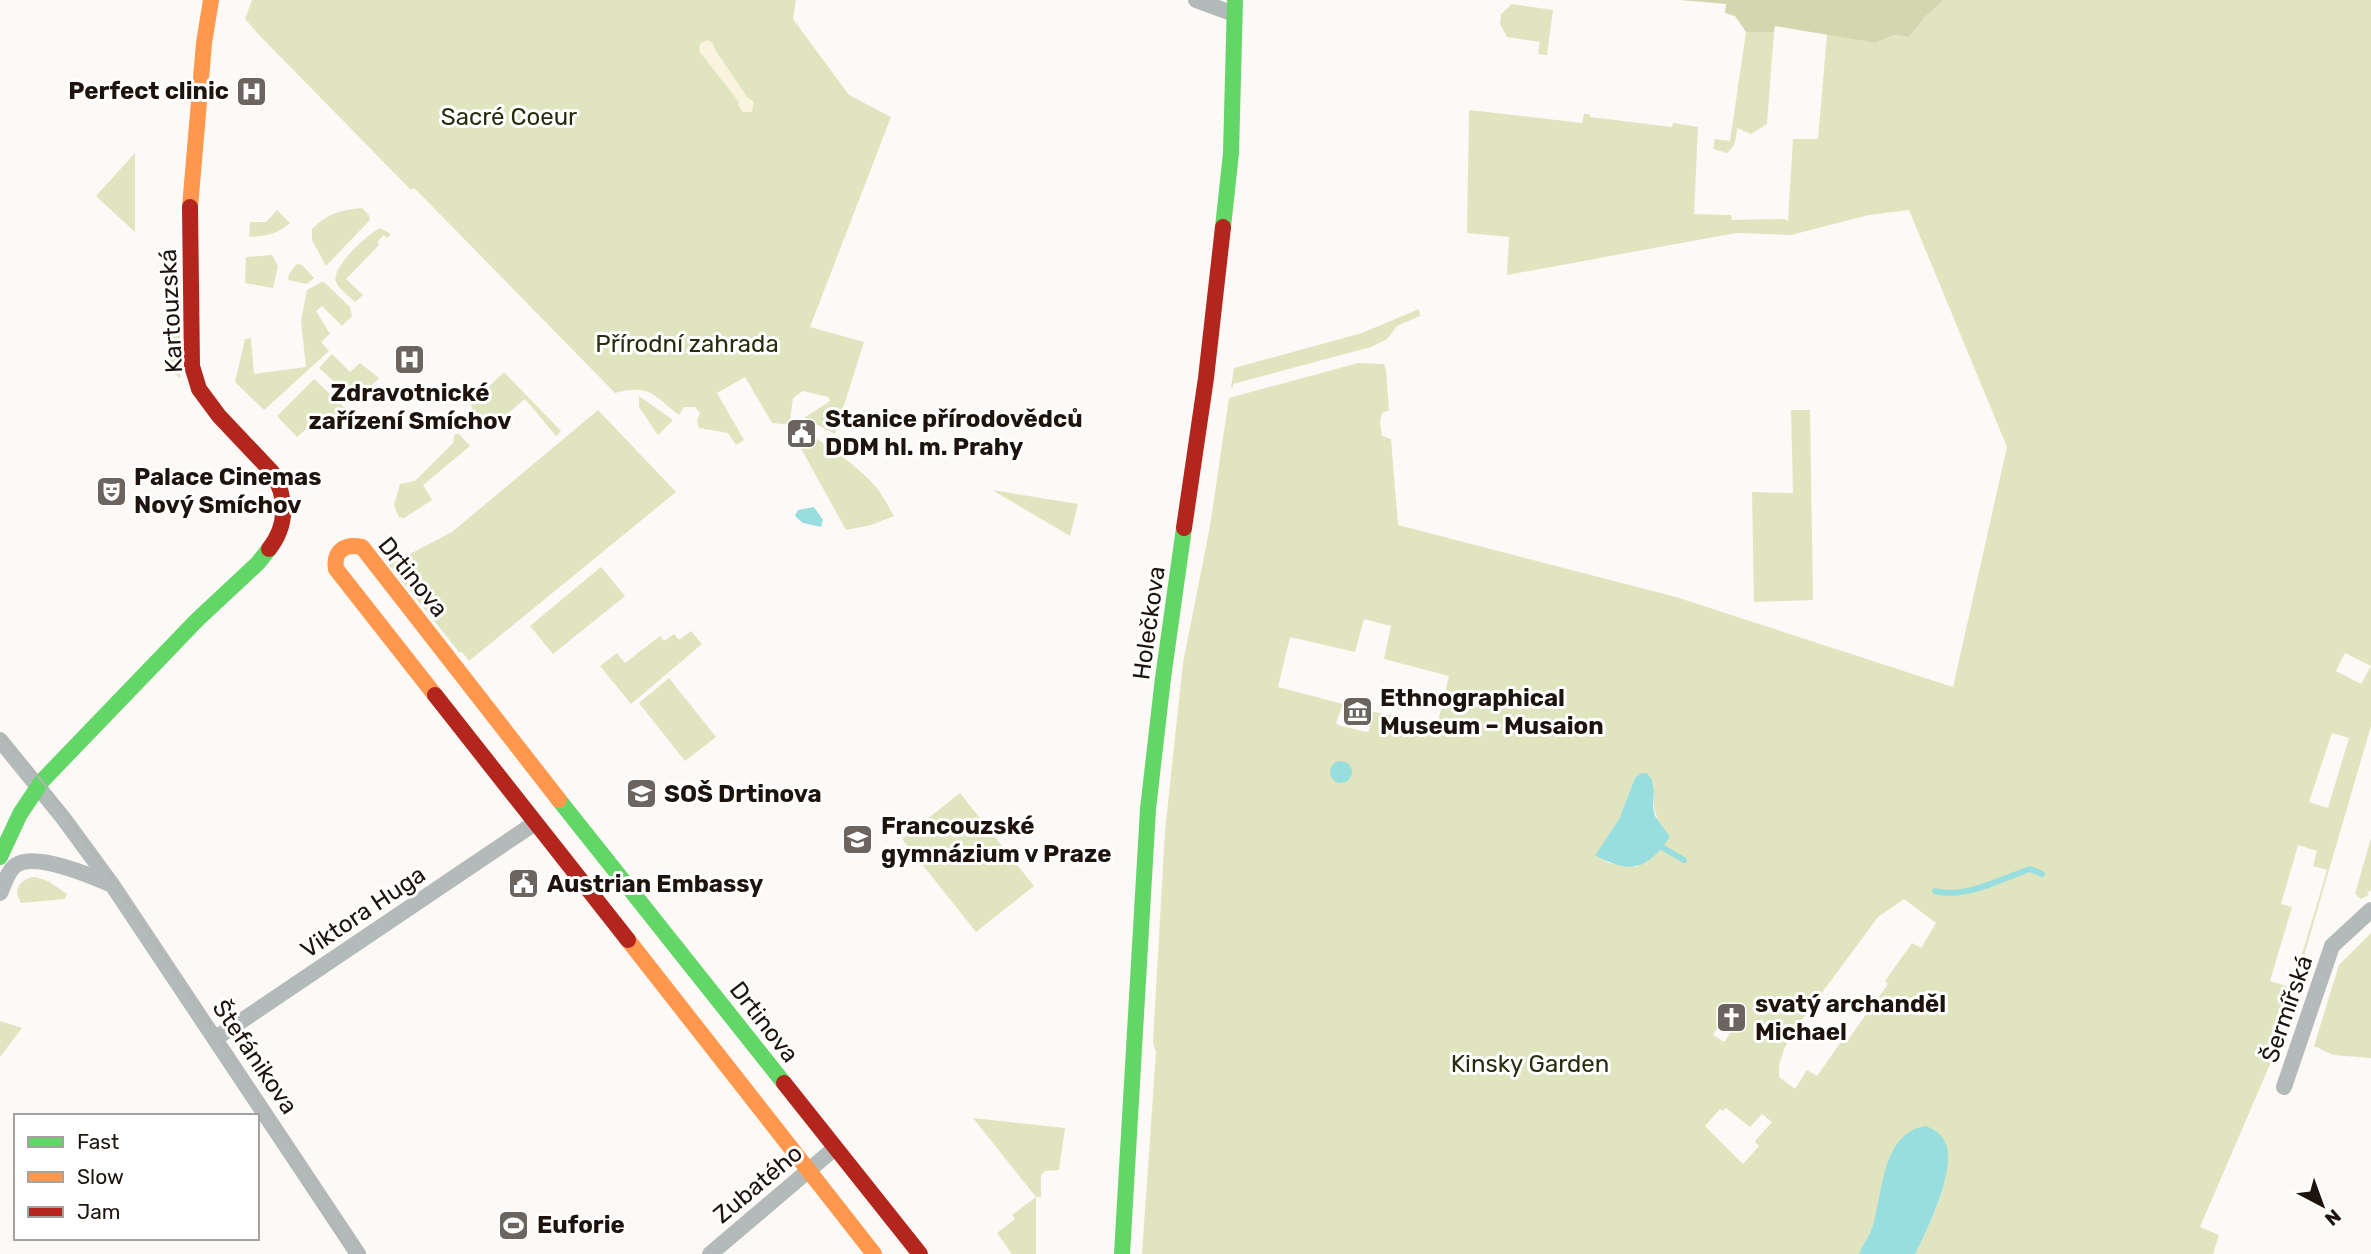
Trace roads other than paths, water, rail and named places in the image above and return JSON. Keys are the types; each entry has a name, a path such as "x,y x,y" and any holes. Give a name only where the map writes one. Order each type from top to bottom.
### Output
{"street":[{"name":"Kartouzská","path":"0,858 20,814 38,786 117,701 258,563 274,543 282,524 284,503 278,482 272,472 219,416 199,389 192,366 190,212 204,43 211,0"},
{"path":"1196,0 1235,7"},
{"name":"Holečkova","path":"1122,1254 1148,808 1163,678 1206,378 1231,153 1235,7"},
{"name":"Drtinova","path":"874,1254 336,569 335,554 341,548 348,545 362,547 557,798 920,1254"},
{"name":"Štefánikova","path":"0,740 113,886 358,1254"},
{"name":"Viktora Huga","path":"216,1038 535,823"},
{"path":"0,894 11,869 26,861 46,862 113,886"},
{"name":"Šermířská","path":"2284,1087 2332,946 2371,910"},
{"name":"Zubatého","path":"710,1254 835,1148"}],"water":[{"path":"814,507 823,520 821,527 803,523 795,516 798,510"},
{"path":"1341,761 1349,764 1352,772 1349,780 1341,783 1333,780 1330,772 1333,764"},
{"path":"1647,773 1652,780 1655,816 1670,837 1646,862 1638,866 1620,866 1596,854 1619,819 1635,778"},
{"path":"1926,1126 1938,1133 1946,1144 1947,1169 1939,1200 1915,1254 1859,1254 1873,1225 1893,1152 1901,1140 1912,1131"}],"waterway":[{"path":"1655,843 1684,860"},
{"path":"1935,891 1947,893 1971,890 2030,869 2042,874"}],"tram line":[{"path":"0,733 42,781 117,884 365,1254"},
{"path":"289,1159 350,1254"}],"place":[{"name":"Perfect clinic","path":"252,91"},
{"name":"Zdravotnické zařízení Smíchov","path":"410,359"},
{"name":"Stanice přírodovědců DDM hl. m. Prahy","path":"802,433"},
{"name":"Palace Cinemas Nový Smíchov","path":"111,491"},
{"name":"Ethnographical Museum – Musaion","path":"1357,712"},
{"name":"SOŠ Drtinova","path":"641,794"},
{"name":"Francouzské gymnázium v Praze","path":"858,840"},
{"name":"Austrian Embassy","path":"524,884"},
{"name":"svatý archanděl Michael","path":"1732,1018"},
{"name":"Euforie","path":"514,1225"}],"park label":[{"name":"Sacré Coeur","path":"509,117"},
{"name":"Přírodní zahrada","path":"687,344"},
{"name":"Kinsky Garden","path":"1530,1064"}]}
